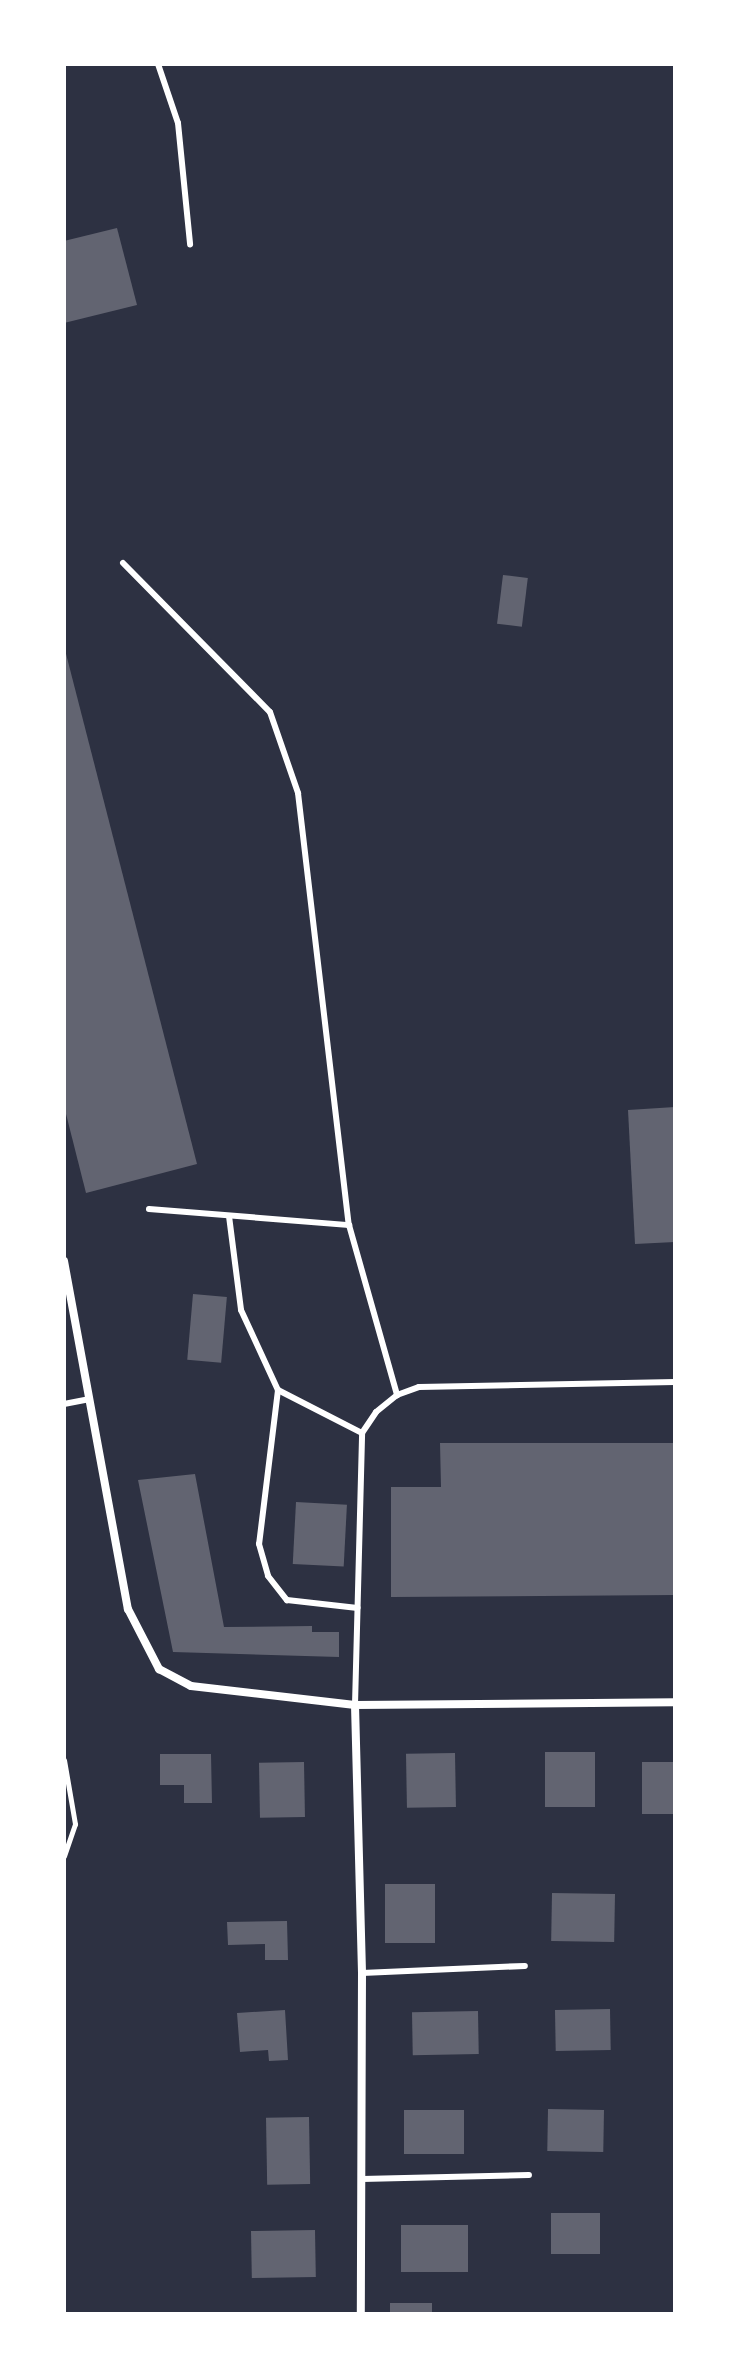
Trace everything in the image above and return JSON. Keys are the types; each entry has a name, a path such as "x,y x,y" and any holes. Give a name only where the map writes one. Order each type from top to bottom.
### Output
{"street":[{"path":"64,1261 128,1609 159,1669 191,1686 355,1705 675,1702"},
{"path":"355,1705 362,1973 361,2314"}],"lane":[{"path":"158,64 178,123 190,244"},
{"path":"123,563 270,712 298,793 349,1225 397,1395"},
{"path":"149,1209 349,1225"},
{"path":"229,1216 241,1310 278,1390 259,1544 268,1576 287,1600 358,1608"},
{"path":"355,1705 362,1433 397,1395 419,1387 675,1382"},
{"path":"278,1390 362,1433"},
{"path":"64,1404 89,1399"},
{"path":"362,1973 525,1966"},
{"path":"362,2179 529,2175"}],"path":[{"path":"64,1760 75,1824 64,1856"}],"building":[{"path":"117,228 137,305 64,323 64,241"},
{"path":"503,575 528,578 522,627 497,624"},
{"path":"64,646 197,1164 86,1193 64,1106"},
{"path":"675,1107 675,1242 635,1244 628,1110"},
{"path":"193,1294 227,1297 221,1363 187,1360"},
{"path":"440,1443 674,1443 675,1595 391,1597 391,1487 441,1487"},
{"path":"195,1474 224,1627 312,1626 312,1632 339,1632 339,1657 173,1652 138,1480"},
{"path":"296,1502 347,1505 344,1567 293,1564"},
{"path":"545,1752 595,1752 595,1807 545,1807"},
{"path":"455,1753 456,1807 407,1808 406,1754"},
{"path":"160,1754 211,1754 212,1803 184,1803 184,1785 160,1785"},
{"path":"304,1762 305,1817 260,1818 259,1763"},
{"path":"642,1762 675,1762 675,1814 642,1814"},
{"path":"385,1884 435,1884 435,1943 385,1943"},
{"path":"552,1893 615,1894 614,1942 551,1941"},
{"path":"287,1921 288,1960 265,1960 265,1944 228,1945 227,1922"},
{"path":"610,2009 611,2050 556,2051 555,2010"},
{"path":"285,2010 288,2060 269,2061 268,2050 240,2052 237,2013"},
{"path":"478,2011 479,2054 413,2055 412,2012"},
{"path":"548,2109 604,2110 603,2152 547,2151"},
{"path":"404,2110 464,2110 464,2154 404,2154"},
{"path":"309,2117 310,2184 267,2185 266,2118"},
{"path":"551,2213 600,2213 600,2254 551,2254"},
{"path":"401,2225 468,2225 468,2272 401,2272"},
{"path":"315,2230 316,2277 252,2278 251,2231"},
{"path":"390,2303 432,2303 432,2314 390,2314"}]}
